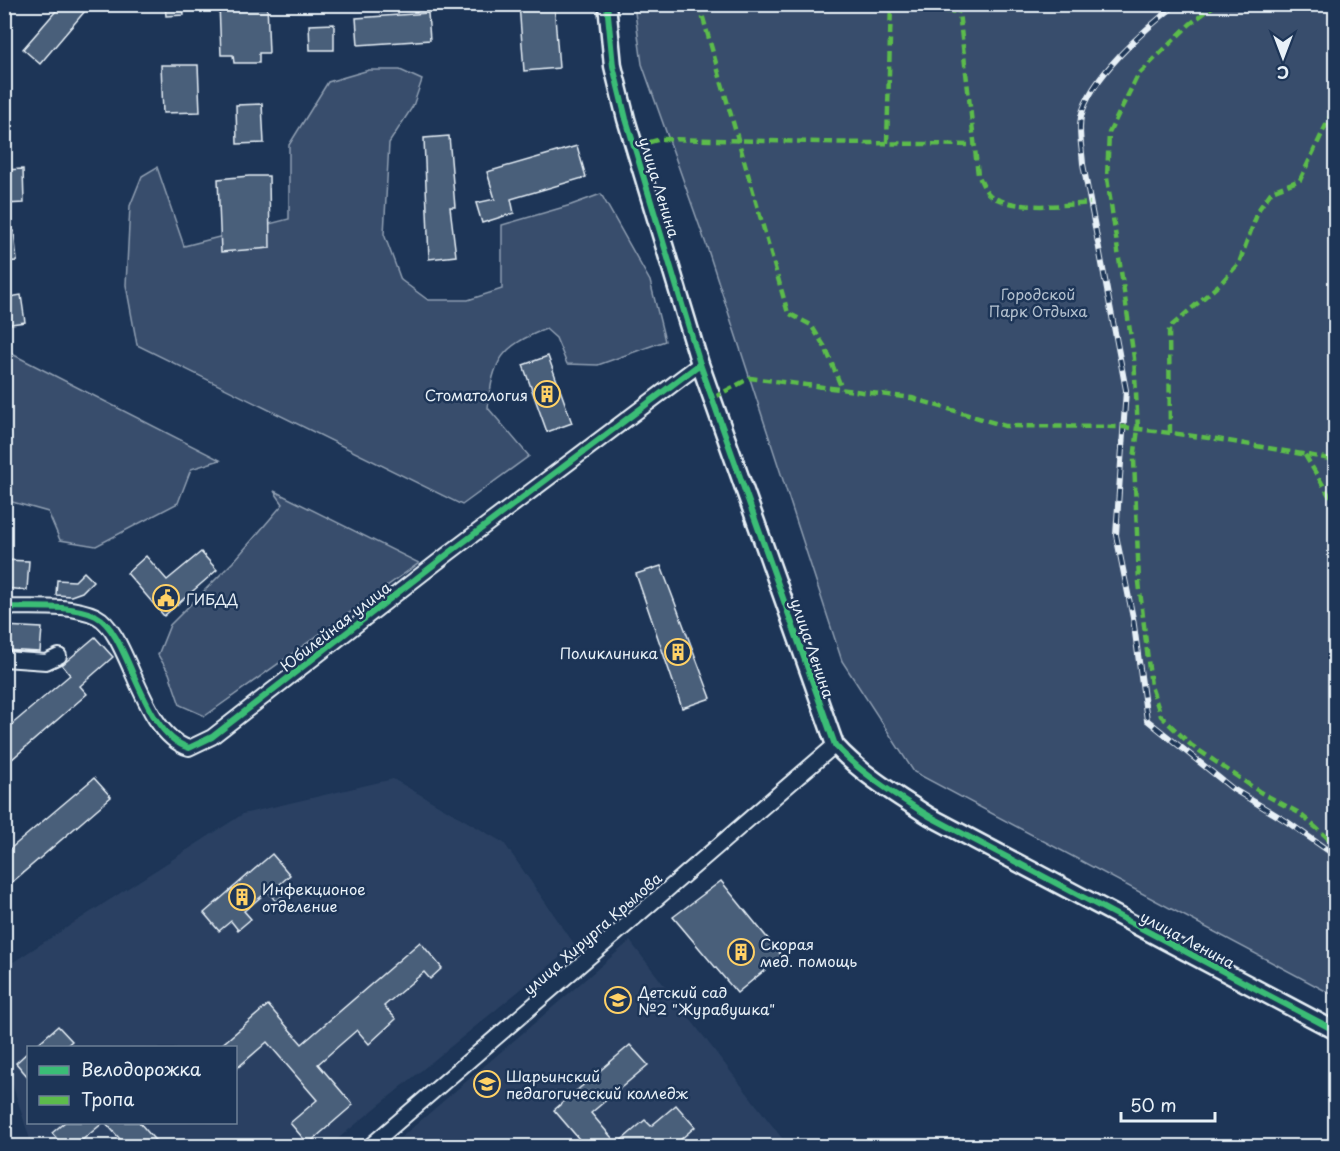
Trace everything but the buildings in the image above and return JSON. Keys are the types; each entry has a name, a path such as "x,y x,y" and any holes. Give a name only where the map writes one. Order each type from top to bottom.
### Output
{"street":[{"name":"улица Ленина","path":"607,4 613,66 626,119 700,364 835,745 846,757 928,816 1335,1031"},
{"name":"Юбилейная улица","path":"4,607 77,610 98,617 113,636 141,693 163,729 178,744 189,748 212,737 449,553 700,364"},
{"path":"4,659 46,662 59,656"},
{"name":"улица Хирурга Крылова","path":"370,1146 835,745"}],"shaded area":[{"path":"393,779 504,843 575,945 329,1146 32,1146 5,1061 4,968 243,814"},
{"name":"Детский сад №2 \"Журавушка\"","path":"630,941 788,1146 391,1146"}],"green space":[{"name":"Городской Парк Отдыха","path":"634,5 1335,5 1335,996 914,772 842,661 707,247 642,64"},
{"path":"369,70 400,70 422,80 413,106 389,143 384,234 401,280 428,300 468,300 502,289 502,225 601,194 650,281 665,341 598,365 567,364 556,338 546,329 531,335 509,349 497,366 488,408 529,456 462,505 137,345 126,285 130,206 142,176 157,167 184,246 289,219 289,145 328,82"},
{"path":"10,353 220,460 191,469 178,503 96,546 60,540 48,512 5,500 4,357"},
{"path":"274,491 419,563 205,716 180,705 169,673 158,655 170,625 235,560 283,504"}],"railway":[{"path":"1177,4 1135,40 1107,70 1086,102 1080,128 1083,164 1126,390 1116,535 1133,618 1147,720 1233,789 1286,821 1336,856"}],"marked path":[{"path":"699,4 788,313 811,325 826,349 842,389"},
{"path":"887,143 891,4"},
{"path":"906,4 917,9 960,12"},
{"path":"958,4 978,175 987,192 1001,201 1013,204 1053,206 1090,203"},
{"path":"1216,4 1190,24 1138,75 1109,133 1107,178 1134,358 1138,429 1134,459 1139,582 1151,686 1161,716 1191,745 1260,792 1299,813 1336,845"},
{"path":"1170,433 1169,328 1221,283 1239,263 1259,209 1272,191 1300,180 1336,104"},
{"path":"636,146 661,139 974,145"},
{"path":"713,398 750,378 912,398 1005,426 1123,427 1217,439 1336,460"},
{"path":"1305,455 1336,507"}],"cycle path":[{"path":"607,4 613,66 626,119 700,364 835,745 867,775 929,816 1336,1031"},
{"path":"4,607 63,608 96,616 108,626 118,642 147,704 159,723 172,739 189,748 212,737 449,553 700,364"}],"place":[{"name":"Стоматология","path":"547,394"},
{"name":"ГИБДД","path":"166,598"},
{"name":"Поликлиника","path":"678,652"},
{"name":"Инфекционое отделение","path":"242,897"},
{"name":"Скорая мед. помощь","path":"741,952"},
{"name":"Детский сад №2 \"Журавушка\"","path":"618,1000"},
{"name":"Шарьинский педагогический колледж","path":"487,1084"}]}
